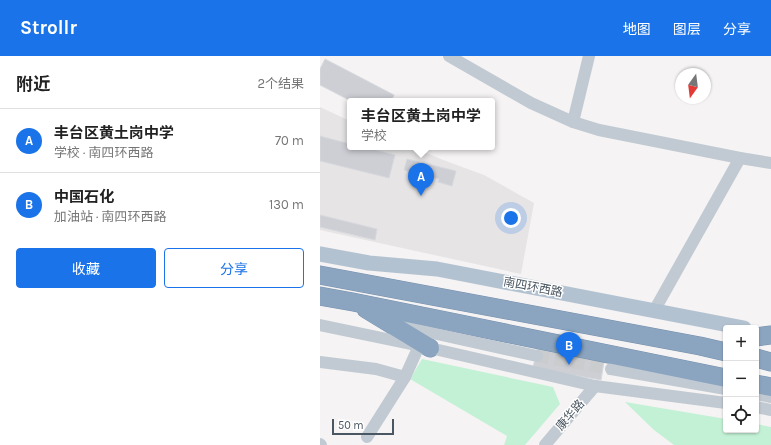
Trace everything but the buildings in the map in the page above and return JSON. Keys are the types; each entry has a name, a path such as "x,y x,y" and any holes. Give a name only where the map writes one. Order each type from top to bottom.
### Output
{"highway":[{"path":"320,275 723,351"},
{"path":"320,296 723,377"},
{"path":"353,302 390,323 425,347"},
{"path":"759,336 771,334"},
{"path":"700,346 723,342"},
{"path":"759,359 771,362"},
{"path":"759,385 771,387"}],"main road":[{"name":"南四环西路","path":"320,254 369,263 437,269 728,325"},
{"path":"759,331 771,334"}],"street":[{"path":"449,56 531,103 573,122 599,130 771,163"},
{"path":"573,122 589,56"},
{"path":"654,311 740,158"},
{"path":"390,323 537,356"},
{"path":"320,325 425,347 595,386 723,403"},
{"path":"367,437 425,347"},
{"path":"320,362 376,368 405,377"},
{"path":"611,369 723,388"},
{"name":"康华路","path":"544,445 595,386"},
{"path":"759,395 771,397"},
{"path":"759,408 771,410"}],"shaded area":[{"path":"320,107 347,120 347,150 420,150 484,175 534,203 521,274 320,230"}],"green space":[{"path":"422,359 553,387 560,404 525,445 504,445 507,436 410,379"},
{"path":"625,402 723,418 723,433 759,433 759,425 771,427 771,445 674,445 654,430"}],"tunnel":[{"path":"537,356 611,369"}],"place":[{"name":"丰台区黄土岗中学","path":"421,196"},
{"name":"中国石化","path":"569,365"}]}
